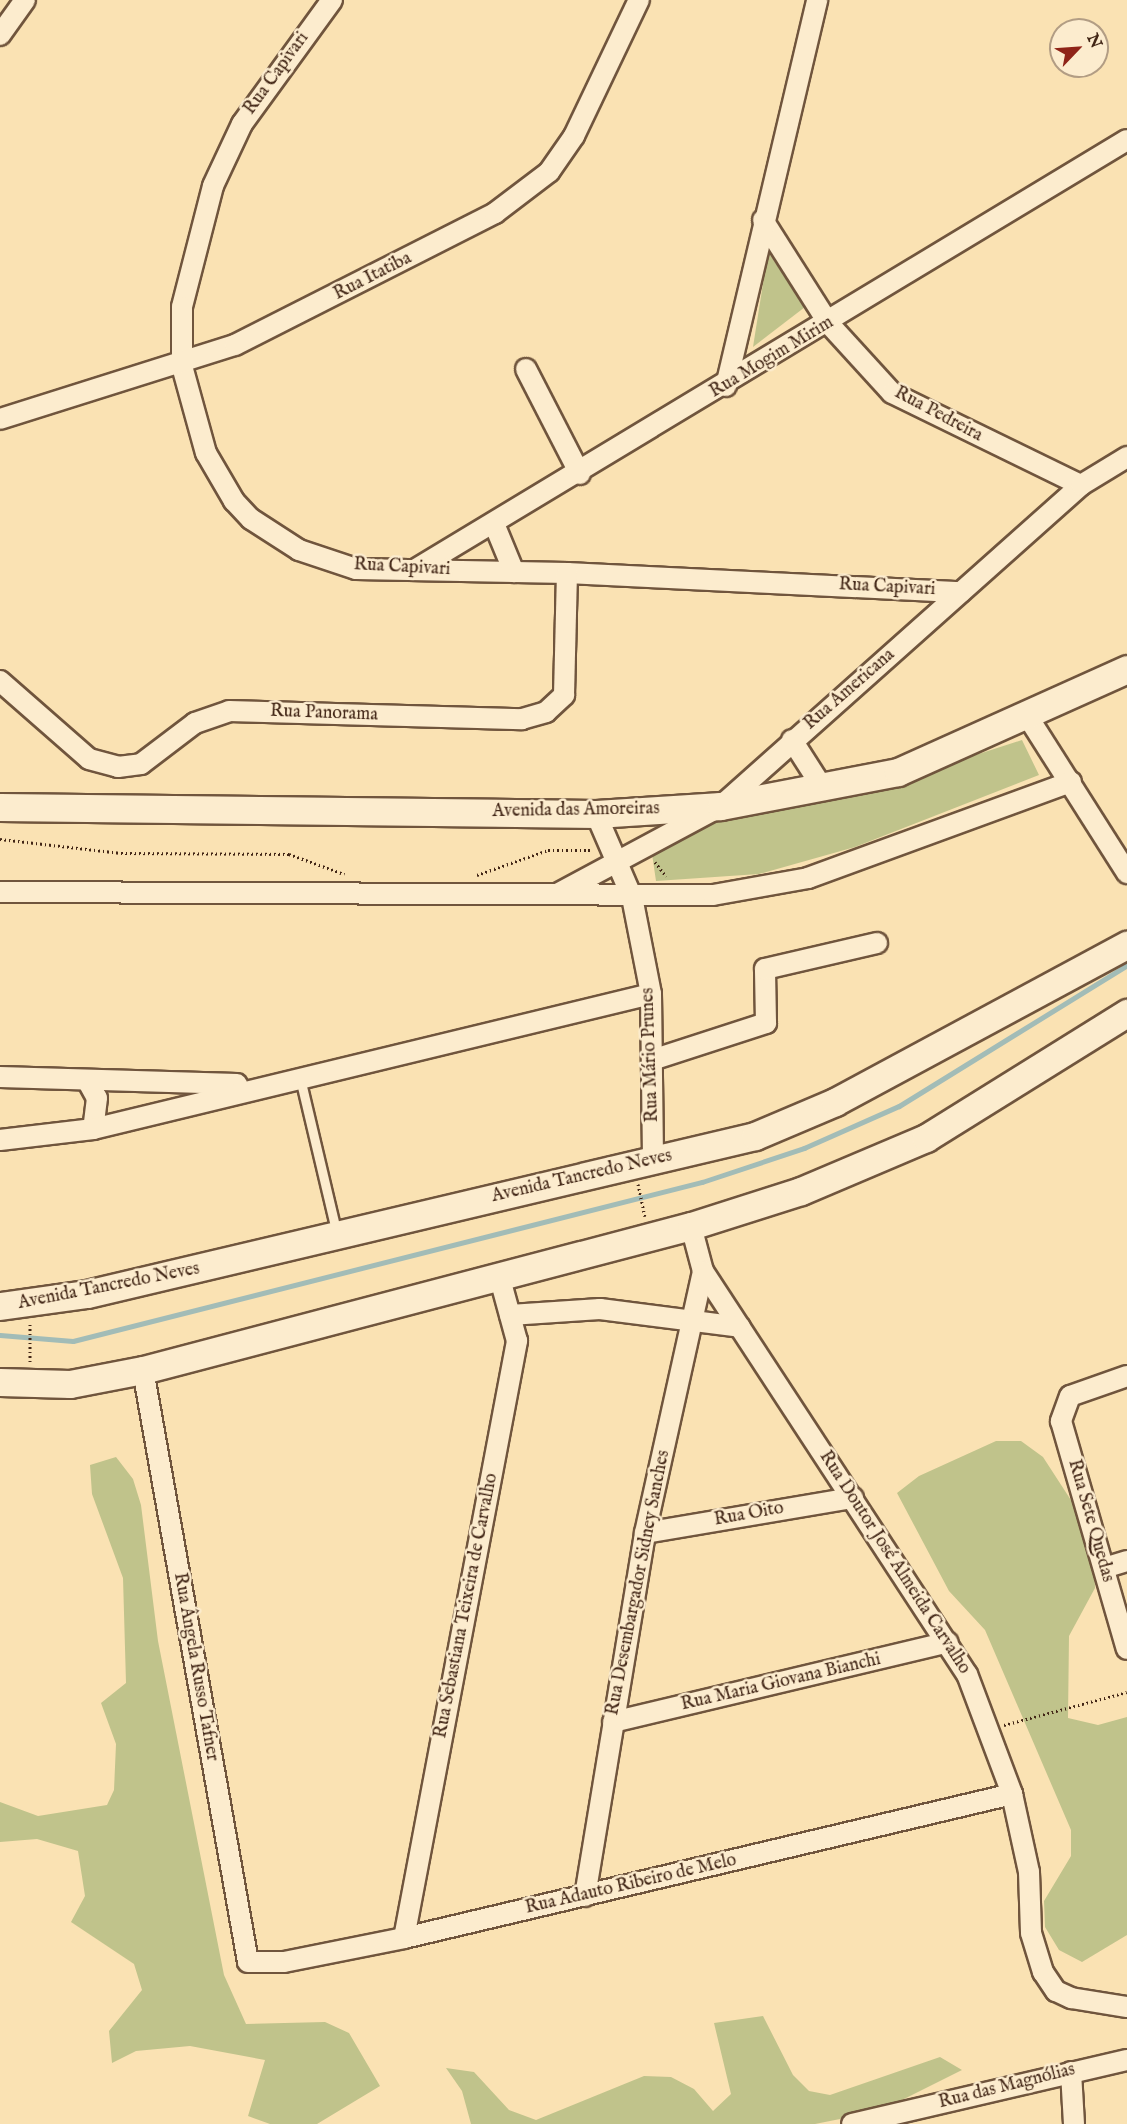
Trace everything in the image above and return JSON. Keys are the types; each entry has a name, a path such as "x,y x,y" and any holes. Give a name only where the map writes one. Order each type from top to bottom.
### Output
{"main road":[{"name":"Avenida das Amoreiras","path":"0,807 596,814 721,806 824,790 898,772 1029,717 1127,669"},
{"name":"Avenida Tancredo Neves","path":"0,1306 87,1294 645,1169 794,1121 1127,945"},
{"path":"0,1382 70,1384 143,1371 691,1226 885,1158 989,1101 1127,1013"}],"street":[{"path":"0,35 24,0"},
{"name":"Rua Capivari","path":"332,0 262,89 213,186 190,261 182,366 212,469 251,519 299,550 356,569 567,573 960,592"},
{"name":"Rua Itatiba","path":"0,419 182,366 245,340 495,213 549,172 574,136 639,0"},
{"path":"726,386 763,220 818,0"},
{"name":"Rua Mogim Mirim","path":"413,570 495,526 830,324 1127,140"},
{"name":"Rua Pedreira","path":"763,220 830,324 892,393 1081,486"},
{"path":"526,369 580,474"},
{"name":"Rua Americana","path":"554,895 614,855 643,846 721,806 792,740 1081,486 1127,457"},
{"path":"495,526 514,572"},
{"name":"Rua Panorama","path":"0,681 89,759 118,767 141,764 195,723 229,711 522,719 546,712 564,695 567,573"},
{"path":"1029,717 1127,873"},
{"path":"792,740 824,790"},
{"path":"0,892 668,896 808,878 1071,782"},
{"name":"Rua Mário Prunes","path":"596,814 632,897 651,994 652,1060 645,1169"},
{"path":"652,1060 766,1023 765,969 877,943"},
{"path":"0,1140 93,1130 261,1084 651,994"},
{"path":"0,1077 88,1082 261,1084"},
{"path":"88,1082 97,1098 93,1130"},
{"name":"Rua Doutor José Almeida Carvalho","path":"691,1226 703,1271 948,1642 988,1722 1012,1794 1029,1872 1031,1933 1043,1972 1056,1991 1071,1998 1127,2007"},
{"name":"Rua Desembargador Sidney Sanches","path":"585,1896 645,1533 703,1271"},
{"name":"Rua Sebastiana Teixeira de Carvalho","path":"404,1938 517,1341 500,1275"},
{"path":"510,1315 600,1309 693,1319 740,1328"},
{"name":"Rua Ângela Russo Tafner","path":"143,1371 248,1962"},
{"name":"Rua Sete Quedas","path":"1127,1376 1070,1396 1061,1421 1127,1649"},
{"name":"Rua Oito","path":"645,1533 853,1498"},
{"path":"1104,1568 1127,1561"},
{"name":"Rua Maria Giovana Bianchi","path":"613,1722 948,1642"},
{"name":"Rua Adauto Ribeiro de Melo","path":"248,1962 284,1962 404,1938 1012,1794"},
{"name":"Rua das Magnólias","path":"852,2124 899,2119 1071,2072 1127,2060"},
{"path":"1071,2072 1074,2124"}],"lane":[{"path":"299,1075 337,1237"}],"path":[{"path":"0,840 121,853 289,854 353,874"},
{"path":"643,846 673,886 668,896"},
{"path":"466,875 548,850 614,855"},
{"path":"644,1212 645,1169"},
{"path":"30,1313 30,1356"},
{"path":"1019,1721 1127,1692"}],"green space":[{"path":"768,252 805,307 753,347"},
{"path":"1022,740 1039,775 855,847 759,874 656,881 652,854 740,806 926,771"},
{"path":"996,1441 1021,1441 1043,1457 1078,1511 1094,1562 1095,1588 1069,1636 1068,1718 1098,1725 1127,1717 1127,1935 1082,1962 1059,1950 1045,1927 1044,1901 1071,1856 1071,1830 985,1630 949,1591 897,1493 919,1476"},
{"path":"116,1457 133,1479 141,1505 158,1641 224,1975 246,2024 325,2022 349,2033 380,2086 317,2124 270,2124 248,2116 265,2060 190,2046 136,2051 112,2063 109,2031 142,1990 134,1964 71,1922 85,1896 78,1851 37,1839 0,1842 0,1802 38,1816 107,1805 114,1790 116,1744 101,1703 126,1683 123,1578 92,1494 90,1465"},
{"path":"763,2016 793,2075 809,2091 830,2095 940,2057 962,2070 880,2111 815,2124 471,2124 462,2091 446,2068 474,2072 509,2110 536,2120 644,2076 671,2077 694,2089 713,2111 731,2094 714,2023"}],"waterway":[{"path":"0,1335 73,1341 702,1182 804,1148 899,1106 1127,965"}]}
